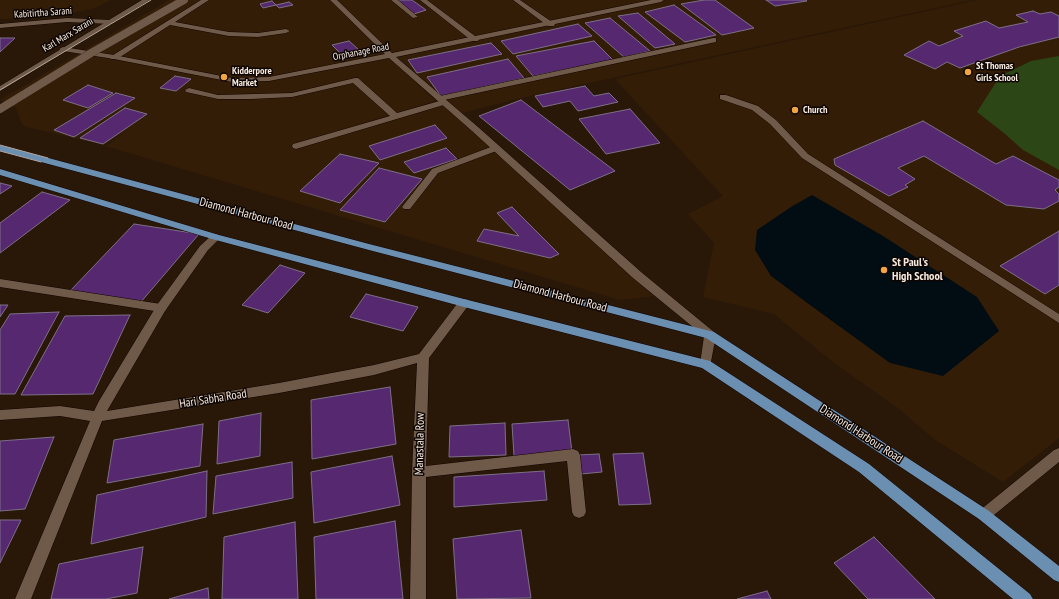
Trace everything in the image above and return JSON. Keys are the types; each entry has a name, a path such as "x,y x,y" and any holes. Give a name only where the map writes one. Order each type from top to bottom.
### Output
{"main road":[{"name":"Diamond Harbour Road","path":"0,148 362,245 710,335 984,515 1059,575"},
{"path":"0,172 216,237 464,303 706,364 864,468 1025,599"}],"street":[{"name":"Karl Marx Sarani","path":"0,89 63,49 147,0"},
{"path":"0,109 91,53 184,0"},
{"path":"114,57 206,0"},
{"path":"333,0 391,56 637,275 710,335 706,364"},
{"path":"394,0 415,17"},
{"path":"423,0 475,39"},
{"path":"516,0 551,24"},
{"name":"Orphanage Road","path":"63,49 114,57 232,80 268,79 551,24 637,2 662,0"},
{"name":"Kabitirtha Sarani","path":"0,26 67,20 111,22"},
{"path":"168,23 229,34 258,35 286,31"},
{"path":"296,146 442,100 713,40"},
{"path":"189,90 218,97 251,97 292,94 355,80 395,116"},
{"path":"723,98 755,108 773,122 805,156 1059,319"},
{"path":"407,207 434,171 496,148"},
{"path":"23,599 103,404 160,308 204,248 216,237"},
{"path":"0,283 160,308"},
{"path":"423,357 464,303"},
{"name":"Hari Sabha Road","path":"0,415 60,411 98,418 279,388 374,370 423,357"},
{"name":"Manastala Row","path":"418,599 419,472 423,357"},
{"path":"984,515 1059,454"},
{"path":"419,472 573,455 580,512"}],"shaded area":[{"path":"0,0 111,0 93,9 58,15 0,19"},
{"path":"169,0 652,0 387,54 435,101 280,149 444,104 653,296 620,300 106,146 131,128 104,145 23,126 16,108 0,100"},
{"path":"669,0 972,0 533,95 462,113 397,57"},
{"name":"St Paul's High School","path":"978,0 1059,0 1059,438 1003,482 934,439 898,408 833,362 774,314 703,297 714,243 688,214 723,196 615,79"},
{"path":"812,195 883,236 977,297 999,331 943,376 890,363 810,305 771,276 755,250 757,230"}],"green space":[{"path":"1059,56 1059,170 1023,150 977,112 1000,76 1031,61"}],"building":[{"path":"396,0 412,0 426,10 414,14"},
{"path":"704,0 715,0 754,28 722,35 681,4"},
{"path":"766,0 806,0 807,1 775,6"},
{"path":"272,1 276,5 263,8 260,4"},
{"path":"289,2 293,5 279,8 276,5"},
{"path":"674,5 716,35 685,42 645,12"},
{"path":"1033,11 1040,14 1051,12 1059,16 1059,37 1019,47 960,68 947,62 935,69 904,55 929,41 939,46 963,36 954,31 986,21 999,28 1028,22 1016,15"},
{"path":"638,13 675,44 655,48 618,16"},
{"path":"610,18 650,51 624,57 585,23"},
{"path":"578,24 592,36 513,54 501,41"},
{"path":"0,38 15,38 0,52"},
{"path":"349,41 358,49 341,54 332,45"},
{"path":"594,41 613,60 533,76 516,56"},
{"path":"491,43 502,54 417,73 408,60"},
{"path":"508,59 524,78 441,96 427,77"},
{"path":"175,76 191,79 176,91 160,88"},
{"path":"88,85 113,93 88,108 63,100"},
{"path":"585,86 594,96 609,93 618,102 578,111 570,101 543,107 535,96"},
{"path":"116,93 135,98 74,137 54,130"},
{"path":"521,100 615,171 570,190 479,116"},
{"path":"125,108 147,114 103,144 80,138"},
{"path":"630,109 660,143 606,154 579,119"},
{"path":"923,121 996,164 1013,156 1059,180 1059,187 1055,190 1059,194 1059,201 1044,209 1006,205 924,156 898,168 915,179 905,185 908,187 889,196 835,165 834,159"},
{"path":"435,125 447,138 380,160 369,146"},
{"path":"446,148 457,159 414,173 404,162"},
{"path":"340,154 379,163 340,203 300,191"},
{"path":"379,168 422,179 385,222 340,210"},
{"path":"0,183 12,186 0,194"},
{"path":"42,192 70,200 0,253 0,223"},
{"path":"512,207 559,254 550,258 477,241 484,229 519,236 497,213"},
{"path":"134,224 199,234 140,303 70,291"},
{"path":"1059,231 1059,285 1045,294 1000,266"},
{"path":"280,265 305,273 268,313 242,305"},
{"path":"366,294 418,307 403,331 350,317"},
{"path":"0,305 8,305 0,317"},
{"path":"59,312 15,394 0,394 0,330 10,314"},
{"path":"130,315 93,394 21,395 65,316"},
{"path":"390,387 396,444 312,459 311,400"},
{"path":"261,413 260,456 217,464 219,421"},
{"path":"568,420 572,452 514,456 512,424"},
{"path":"505,423 506,455 449,457 450,426"},
{"path":"203,424 200,466 107,483 114,440"},
{"path":"54,437 25,509 0,511 0,441"},
{"path":"643,453 651,504 619,505 613,454"},
{"path":"599,454 602,472 581,474 578,455"},
{"path":"392,456 400,505 314,523 311,472"},
{"path":"292,462 293,498 213,514 216,476"},
{"path":"207,471 206,517 91,544 97,495"},
{"path":"544,471 547,500 454,507 454,477"},
{"path":"0,520 21,520 0,563"},
{"path":"395,521 403,599 316,599 314,537"},
{"path":"295,522 298,599 222,599 224,537"},
{"path":"521,530 531,598 457,599 453,539"},
{"path":"874,537 935,599 868,599 834,563"},
{"path":"143,547 137,593 106,599 51,599 59,564"},
{"path":"208,588 209,599 169,599"},
{"path":"767,591 771,599 737,599"}],"tram line":[{"path":"0,90 151,0"},
{"path":"0,145 48,158"},
{"path":"0,151 41,162"}],"place":[{"name":"St Thomas Girls School","path":"968,72"},
{"name":"Kidderpore Market","path":"224,77"},
{"name":"Church","path":"795,110"},
{"name":"St Paul's High School","path":"884,270"}]}
